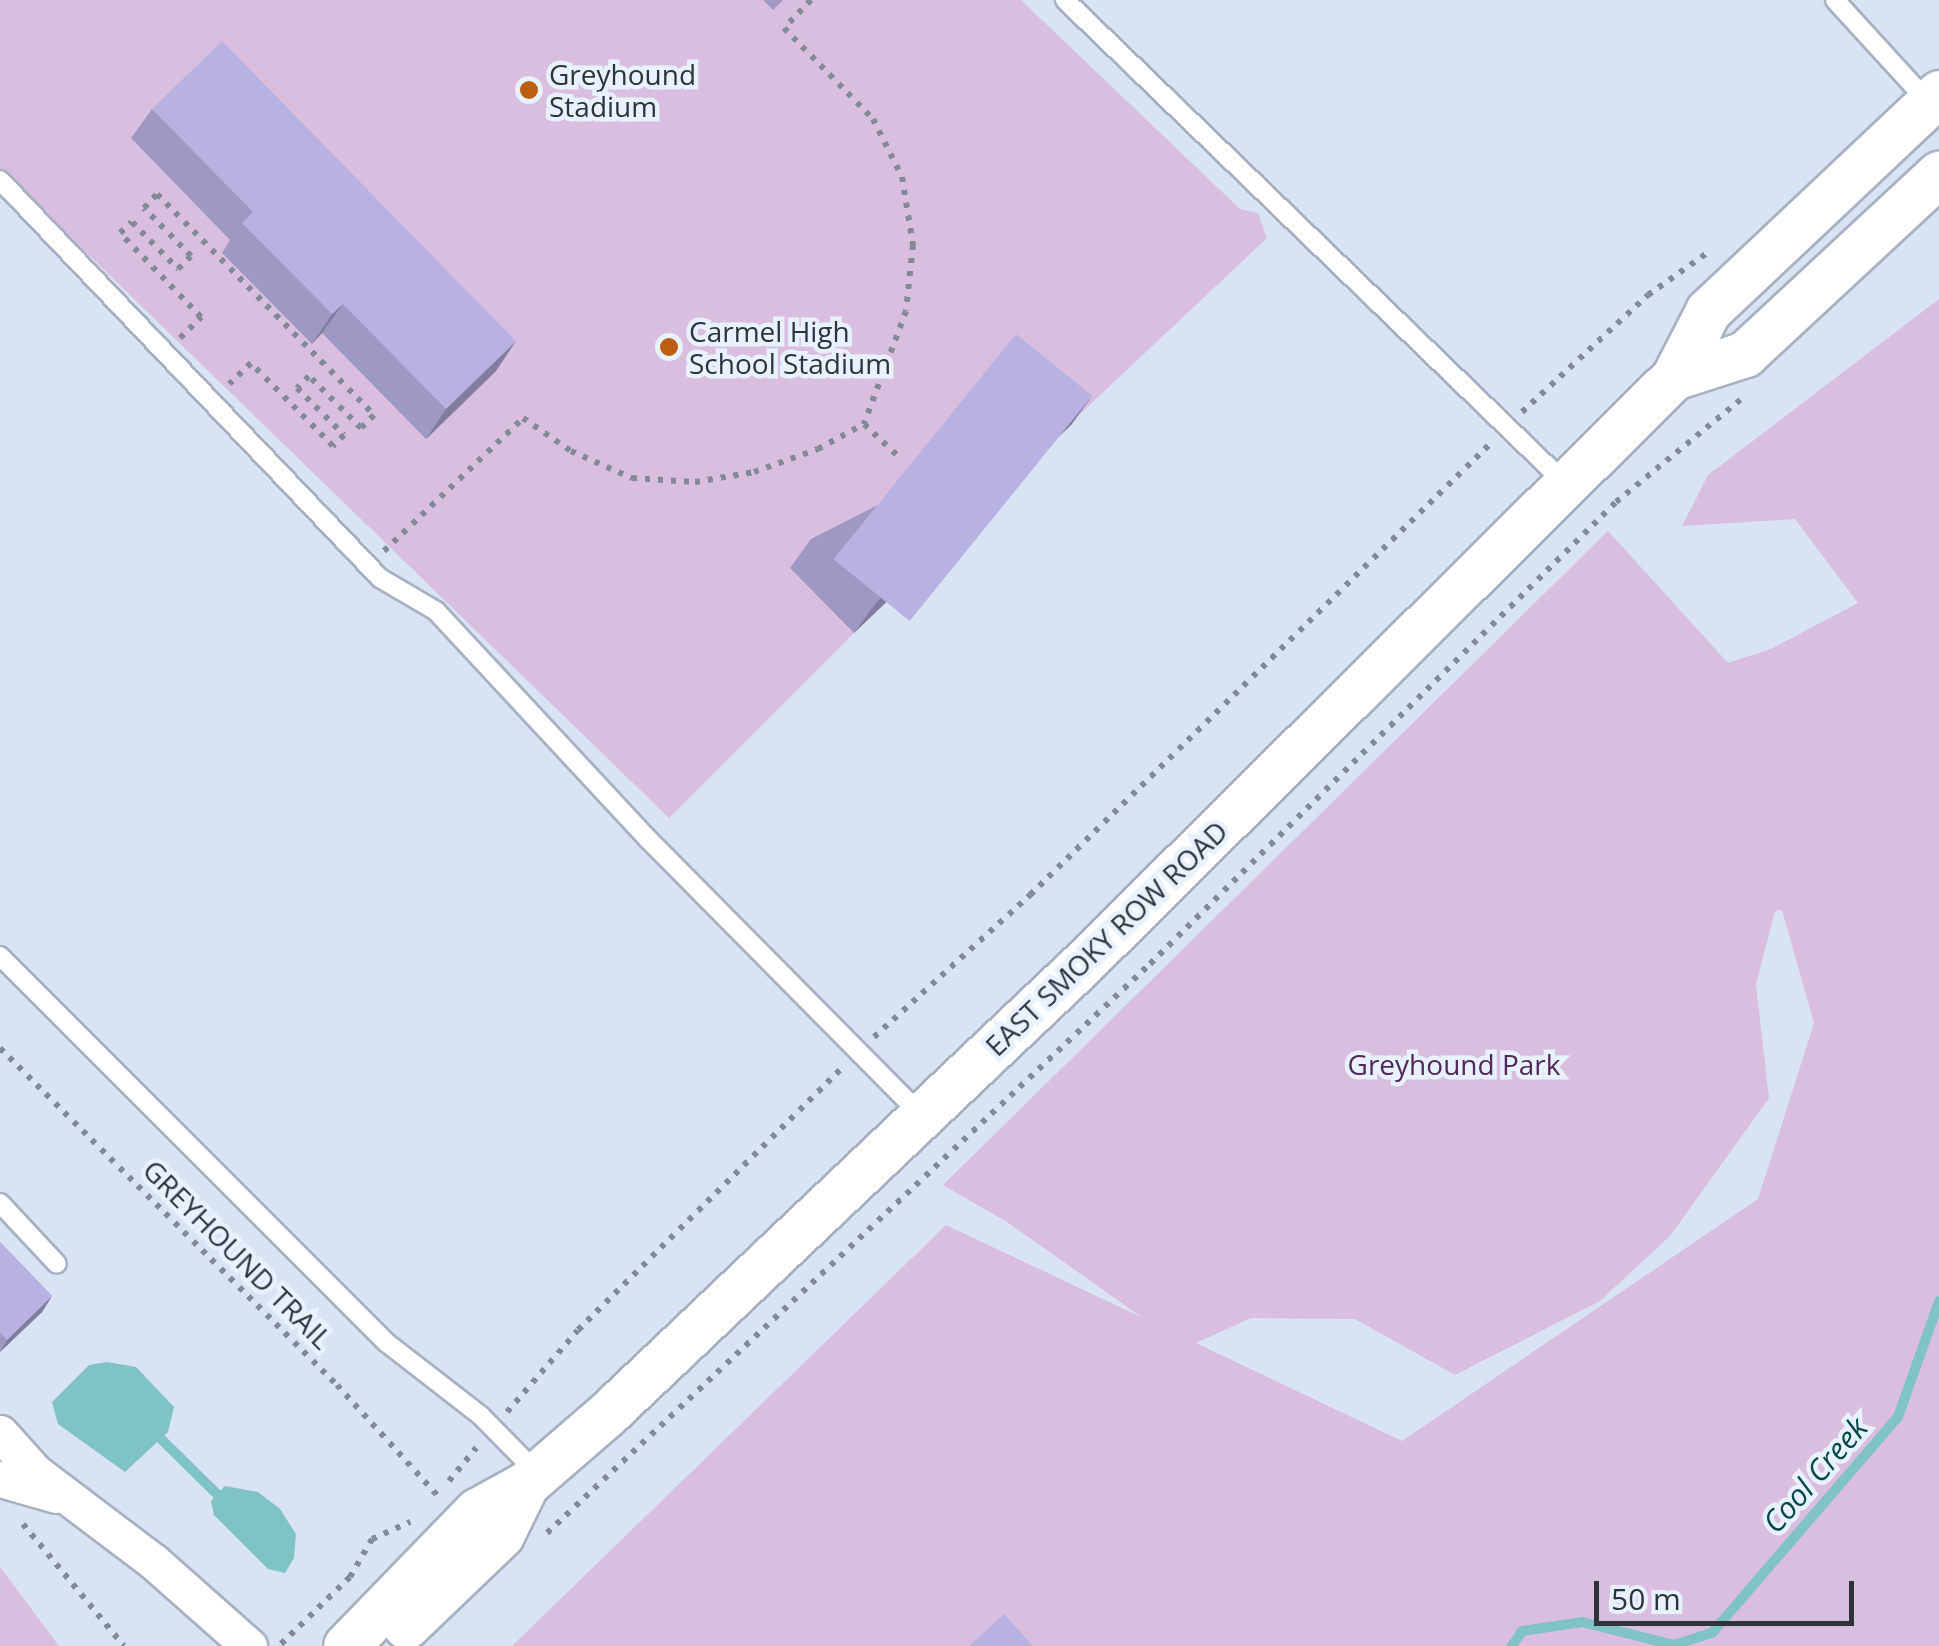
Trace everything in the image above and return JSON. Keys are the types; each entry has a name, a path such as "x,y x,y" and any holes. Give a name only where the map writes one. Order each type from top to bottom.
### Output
{"street":[{"name":"EAST SMOKY ROW ROAD","path":"346,1646 477,1511 532,1479 607,1414 922,1117 1674,377 1708,311 1935,104"},
{"name":"EAST SMOKY ROW ROAD","path":"1674,377 1745,354 1939,174"},
{"path":"0,1433 35,1472 154,1562 249,1646"},
{"path":"0,1479 71,1499"},
{"name":"EAST SMOKY ROW ROAD","path":"385,1646 501,1534 532,1479"}],"lane":[{"path":"1065,0 1566,483"},
{"path":"1835,0 1935,104"},
{"path":"0,180 380,578 436,611 648,840 922,1117"},
{"path":"0,956 388,1343 481,1416 532,1479"},
{"path":"0,1203 57,1264"}],"path":[{"path":"383,552 523,418 571,451 632,478 695,482 754,472 818,449 864,424 906,312 914,245 902,177 872,119 784,28 811,0"},
{"path":"201,317 120,234 132,222 178,269 191,256 144,208 157,194 374,415 361,428 309,376 297,388 344,435 332,446 251,363"},
{"path":"618,1468 1150,964 1616,502 1755,388"},
{"path":"864,424 905,464"},
{"path":"878,1033 1030,895 1479,454"},
{"name":"GREYHOUND TRAIL","path":"0,1048 337,1384 438,1496"},
{"path":"512,1406 578,1330 827,1084"},
{"path":"428,1507 460,1466"},
{"path":"280,1646 350,1577 380,1532 418,1518"},
{"path":"19,1521 124,1646"}],"green space":[{"name":"Carmel High School Stadium","path":"0,0 1021,0 1240,209 1258,213 1267,238 961,526 669,818 0,169"},
{"name":"Greyhound Park","path":"1939,299 1939,1646 512,1646 946,1225 1143,1318 1007,1222 943,1185 1608,531 1728,663 1771,649 1858,603 1795,519 1682,526 1708,475","holes":["1782,910 1814,1023 1758,1199 1402,1441 1196,1343 1251,1318 1355,1319 1455,1375 1600,1301 1670,1236 1769,1098 1756,984 1775,911"]},
{"path":"0,1567 59,1646 0,1646"}],"shaded area":[{"path":"107,1362 136,1367 174,1407 168,1432 125,1472 58,1424 52,1402 89,1365"},
{"path":"225,1486 258,1492 280,1509 296,1534 294,1558 285,1573 268,1569 214,1515 211,1501"}],"building":[{"path":"222,41 516,341 446,409 343,304 332,314 242,223 253,212 152,109"},
{"path":"1016,334 1092,396 910,621 833,559"},
{"path":"0,1242 52,1296 7,1340 0,1333"},
{"path":"1004,1614 1033,1646 969,1646"}],"waterway":[{"name":"Cool Creek","path":"1512,1646 1522,1631 1582,1622 1674,1645 1712,1633 1898,1417 1939,1301"},
{"path":"161,1439 217,1494"}],"place":[{"name":"Greyhound Stadium","path":"529,90"},
{"name":"Carmel High School Stadium","path":"669,347"}]}
